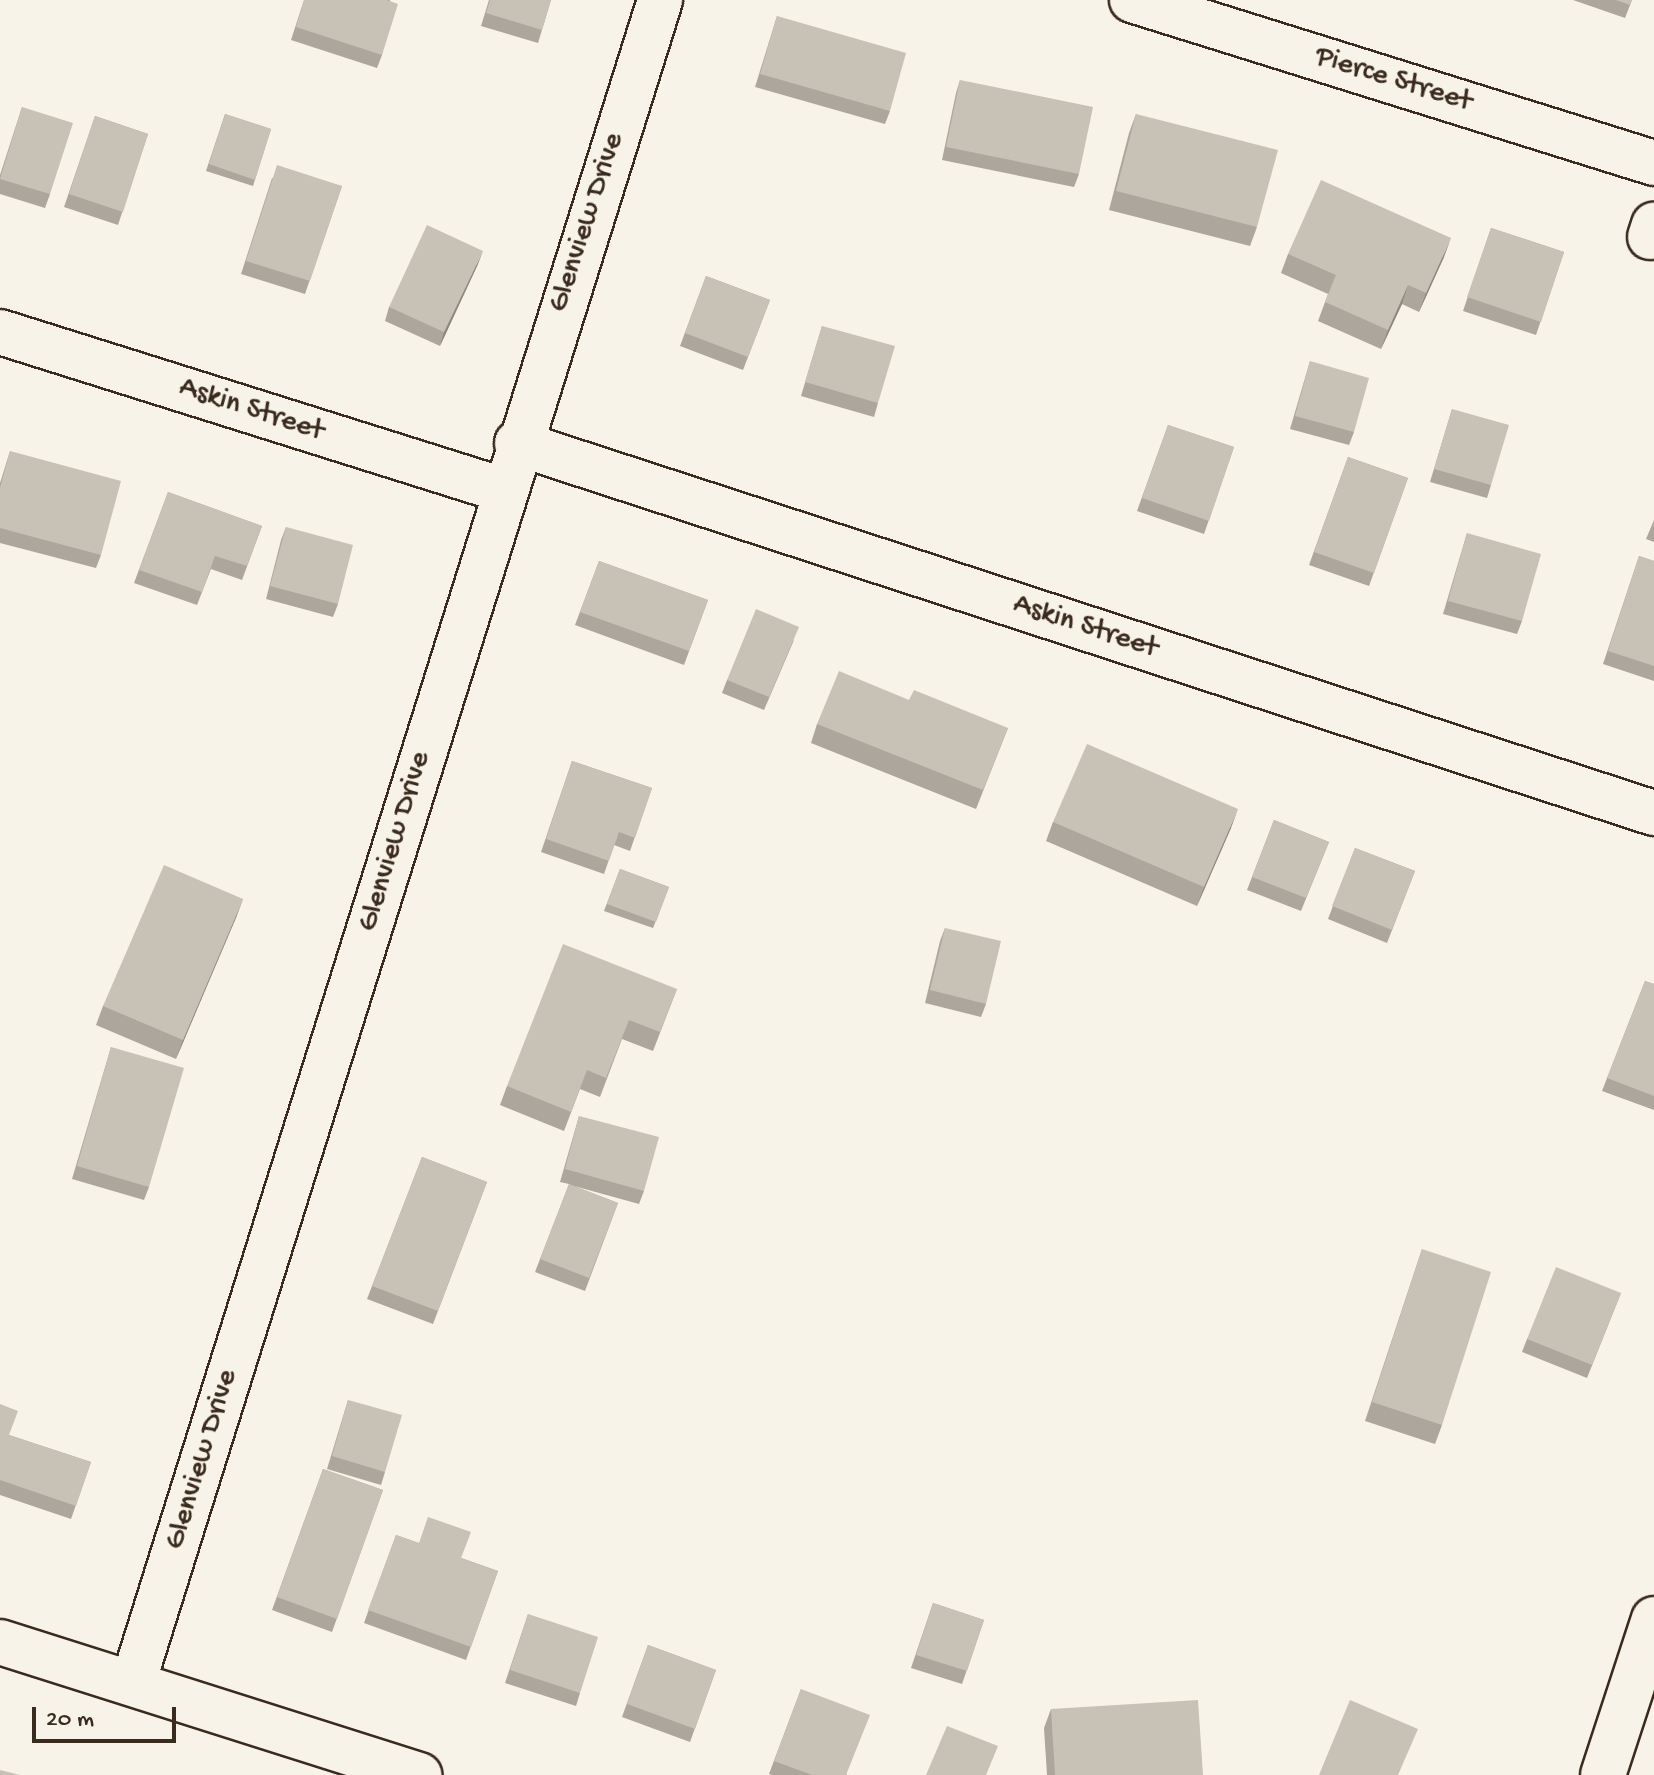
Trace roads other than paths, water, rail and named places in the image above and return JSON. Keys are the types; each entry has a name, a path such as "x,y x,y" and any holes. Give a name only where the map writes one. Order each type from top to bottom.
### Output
{"main road":[{"name":"Glenview Drive","path":"133,1683 517,443 660,0"},
{"name":"Pierce Street","path":"1132,0 1654,163"},
{"name":"Askin Street","path":"0,332 503,490"},
{"name":"Askin Street","path":"517,443 1654,813"},
{"path":"1603,1775 1654,1619"},
{"path":"0,1642 419,1775"}]}
